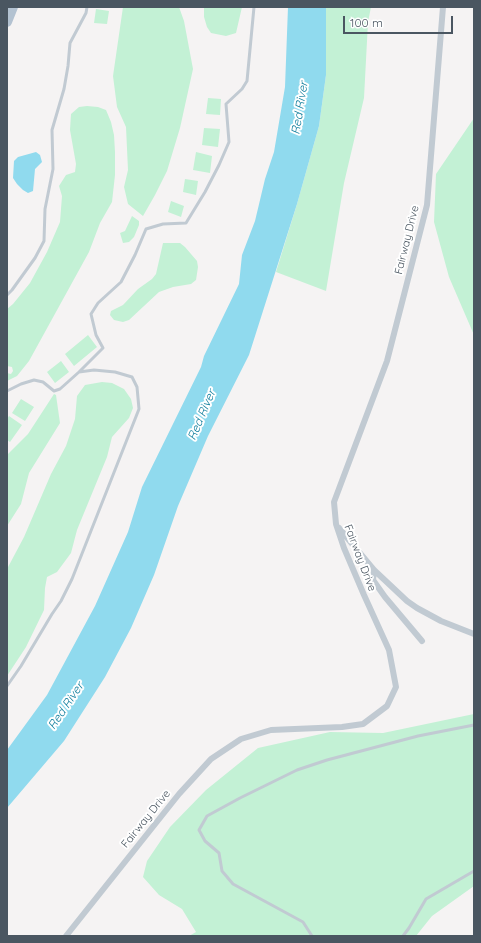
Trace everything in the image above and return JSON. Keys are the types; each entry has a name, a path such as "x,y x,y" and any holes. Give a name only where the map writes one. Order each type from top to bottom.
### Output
{"main road":[{"path":"7,22 13,7"}],"street":[{"name":"Fairway Drive","path":"66,936 179,794 211,759 241,739 271,730 342,727 363,724 387,706 396,687 389,650 346,555 336,524 334,502 387,361 427,205 443,7"},
{"path":"336,524 374,570 392,588 417,608 441,621 474,634"},
{"path":"374,570 373,580 385,597 422,641"}],"lane":[{"path":"7,295 35,258 44,241 45,209 53,169 52,130 64,89 70,43 86,13 87,7"},
{"path":"7,391 21,384 34,380 43,382 54,391 60,389 79,372 103,348 96,335 91,314 98,303 121,282 146,229 163,224 186,223 205,192 229,142 226,104 248,81 254,7"},
{"path":"7,686 61,601 72,579 139,409 137,387 132,377 115,372 94,370 79,372"},
{"path":"312,936 304,922 233,884 222,871 219,853 205,840 199,830 207,816 298,770 327,760 418,736 474,725"},
{"path":"403,936 410,928 426,899 474,871"}],"green space":[{"path":"123,7 179,7 184,21 193,69 180,128 167,171 143,216 128,204 124,187 128,170 126,127 117,107 113,76"},
{"path":"204,7 242,7 236,33 226,36 211,33 207,27 204,17"},
{"path":"326,7 371,7 368,22 364,98 344,183 326,291 276,272 319,126 326,75"},
{"path":"96,9 109,11 107,24 94,23"},
{"path":"208,98 221,99 220,115 206,114"},
{"path":"79,107 98,107 106,110 111,122 114,135 115,152 115,175 112,202 100,223 89,252 29,361 17,376 7,381 7,373 11,374 13,371 12,367 7,366 7,309 30,283 47,252 60,222 62,196 59,186 66,175 75,172 76,164 70,130 71,114"},
{"path":"474,118 474,335 449,277 434,222 436,174"},
{"path":"204,128 220,129 218,147 202,145"},
{"path":"196,152 212,156 210,173 193,170"},
{"path":"185,179 198,181 196,195 183,192"},
{"path":"171,201 184,206 181,217 168,212"},
{"path":"132,216 139,221 139,225 134,237 129,242 123,243 120,233 125,231"},
{"path":"163,243 180,243 185,247 197,261 198,267 196,280 191,284 173,287 159,292 129,320 123,322 114,320 110,315 111,311 123,305 138,289 152,279 156,274"},
{"path":"88,335 97,347 74,366 65,354"},
{"path":"61,361 69,372 55,383 47,372"},
{"path":"102,382 112,383 124,389 131,399 133,408 129,418 112,437 107,457 77,530 71,553 57,572 47,577 44,610 26,647 7,676 7,569 24,537 51,474 66,446 75,419 77,396 85,385"},
{"path":"54,394 56,395 60,423 29,473 21,504 7,526 7,455 28,434"},
{"path":"21,399 34,407 25,421 12,413"},
{"path":"9,416 22,425 10,442 7,440 7,419"},
{"path":"474,714 474,886 432,916 416,936 189,936 196,932 182,909 159,895 143,877 147,861 170,827 206,790 258,748 330,732 383,733"}],"water":[{"name":"Red River","path":"288,7 326,7 326,75 319,126 297,204 249,355 208,436 178,506 154,575 131,628 105,677 64,741 7,808 7,750 47,695 95,606 128,532 142,487 201,367 204,356 239,284 242,255 255,221 265,179 274,152 285,87"},
{"path":"36,152 40,155 42,162 35,169 33,191 28,193 17,184 13,178 14,161 18,157"}]}
